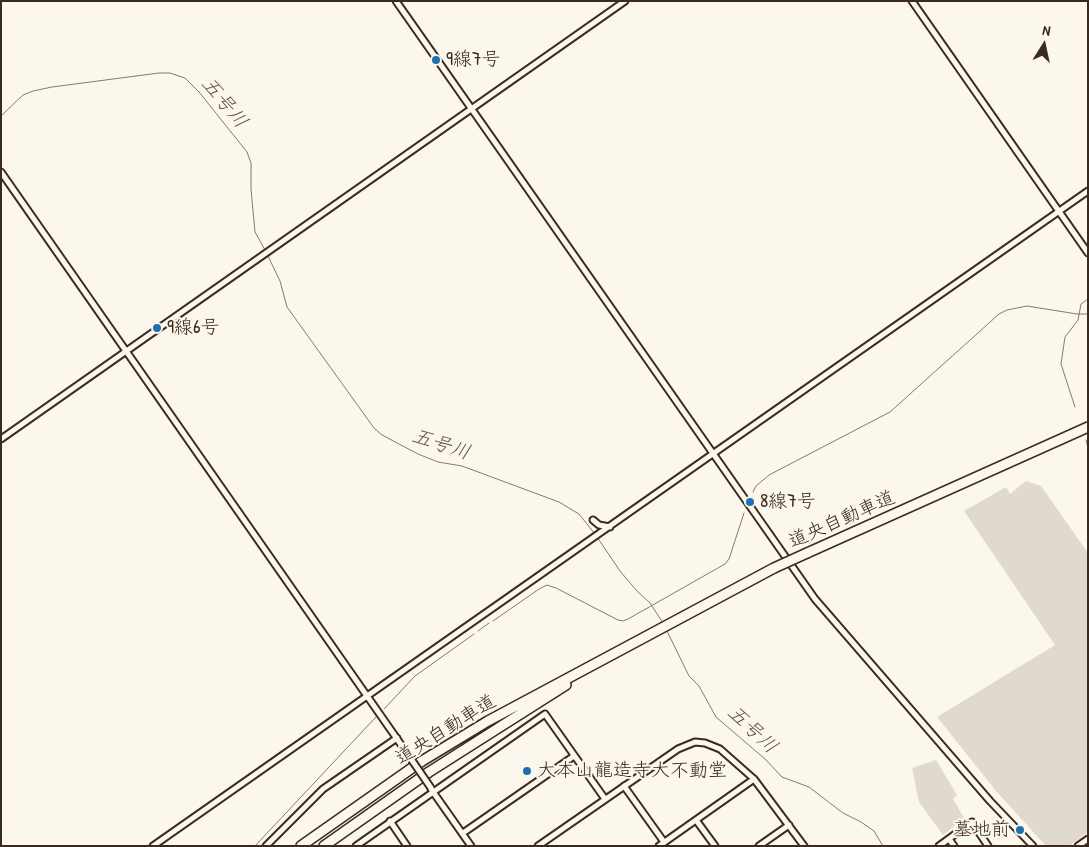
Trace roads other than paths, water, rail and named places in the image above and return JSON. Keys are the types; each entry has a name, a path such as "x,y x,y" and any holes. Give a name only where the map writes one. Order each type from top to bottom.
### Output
{"highway":[{"name":"道央自動車道","path":"301,846 422,762 533,696 774,568 1088,427"},
{"name":"道央自動車道","path":"324,846 429,772 614,654"}],"street":[{"path":"396,1 815,599 1032,846"},
{"path":"1,439 626,1"},
{"path":"912,1 1088,253"},
{"path":"1,172 471,846"},
{"path":"153,846 1088,191"},
{"path":"593,520 599,525 610,527"},
{"path":"356,846 432,790 545,714 605,799"},
{"path":"266,846 323,789 397,738"},
{"path":"538,846 678,748 695,742 713,745 720,749 754,779 804,846"},
{"path":"463,833 574,756"},
{"path":"659,846 754,779"},
{"path":"624,786 664,842"},
{"path":"696,820 715,846"},
{"path":"390,821 407,846"},
{"path":"939,846 972,822 988,846"},
{"path":"759,846 789,825"},
{"path":"949,839 954,846"},
{"path":"1078,846 1088,839"}],"waterway":[{"name":"五号川","path":"1,116 23,95 52,87 159,73 170,73 185,78 199,92 247,152 251,163 251,189 255,232 265,250"},
{"name":"五号川","path":"267,254 280,281 287,307 374,428 382,435 438,462 462,466 559,502 579,514 595,534"},
{"path":"1075,407 1061,364 1065,337 1078,320 1081,304 1088,299"},
{"path":"753,492 756,486 769,475 890,412 999,314 1007,310 1027,306 1088,314"},
{"path":"1086,440 1088,448"},
{"path":"493,621 547,585 618,620 628,619 725,564 729,559 744,513"},
{"name":"五号川","path":"597,537 620,571 650,603 663,623"},
{"path":"478,631 489,623"},
{"name":"五号川","path":"667,631 689,676 699,686 716,717 765,759 782,777 809,787 843,813 861,822 874,831 883,846"},
{"path":"384,709 415,676 474,634"},
{"path":"255,846 376,717"}],"place":[{"name":"9線7号","path":"436,60"},
{"name":"9線6号","path":"157,328"},
{"name":"8線7号","path":"750,502"},
{"name":"大本山龍造寺大不動堂","path":"527,771"},
{"name":"墓地前","path":"1020,830"}]}
